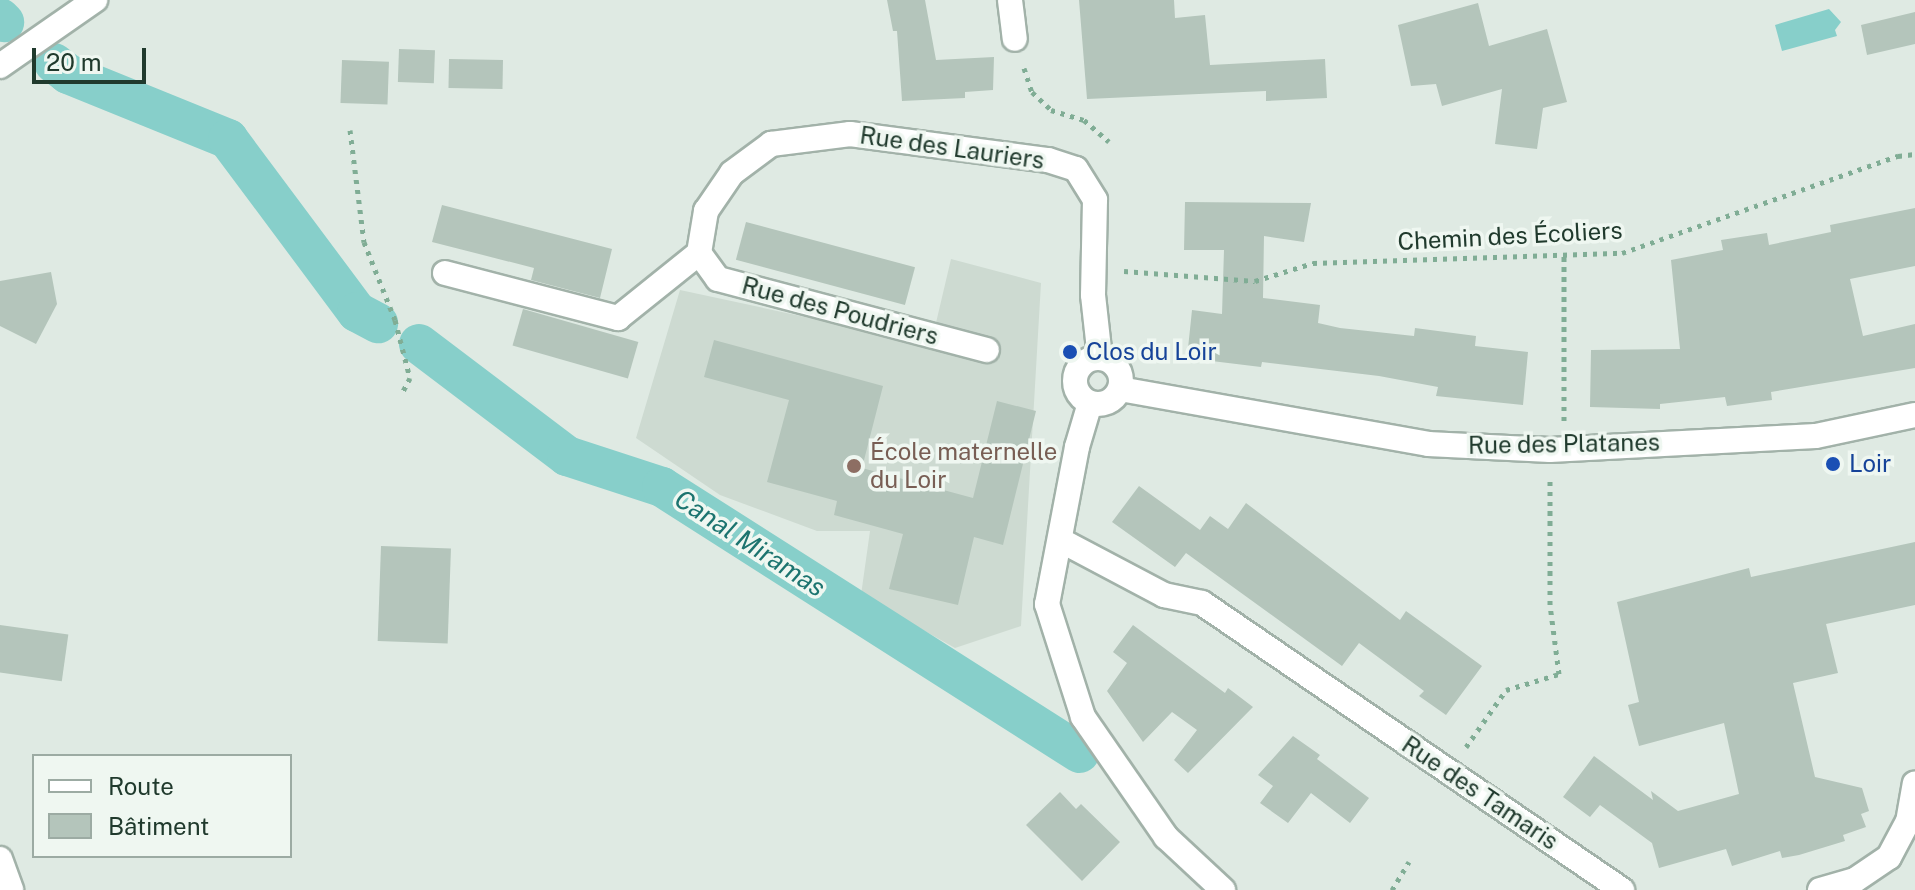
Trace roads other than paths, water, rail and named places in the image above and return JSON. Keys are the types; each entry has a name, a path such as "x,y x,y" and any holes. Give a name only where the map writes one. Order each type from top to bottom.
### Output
{"street":[{"path":"0,66 95,0"},
{"path":"1010,0 1015,39"},
{"name":"Rue des Lauriers","path":"699,253 706,211 732,173 771,144 850,134 1048,160 1076,169 1095,200 1093,269 1100,358"},
{"path":"445,273 618,318 699,253"},
{"name":"Rue des Poudriers","path":"699,253 718,279 987,350"},
{"path":"1100,358 1118,368 1120,389 1105,403 1090,403 1079,393 1075,380 1080,366 1100,358"},
{"name":"Rue des Platanes","path":"1120,389 1428,444 1550,450 1816,436 1915,415"},
{"path":"1090,403 1077,447 1047,604 1083,717 1166,837 1223,890"},
{"name":"Rue des Tamaris","path":"1060,540 1164,595 1202,603 1622,890"},
{"path":"1820,890 1855,880 1889,857 1908,822 1915,784"},
{"path":"0,859 11,890"}],"water":[{"path":"1829,9 1841,22 1835,30 1837,36 1782,51 1775,25"}],"waterway":[{"name":"Canal Miramas","path":"0,18 4,22"},
{"name":"Canal Miramas","path":"54,63 68,74 228,139 357,312 378,323"},
{"name":"Canal Miramas","path":"419,344 567,456 662,487 1079,753"}],"place":[{"name":"Clos du Loir","path":"1070,352"},
{"name":"Loir","path":"1833,464"},
{"name":"École maternelle du Loir","path":"854,466"}]}
